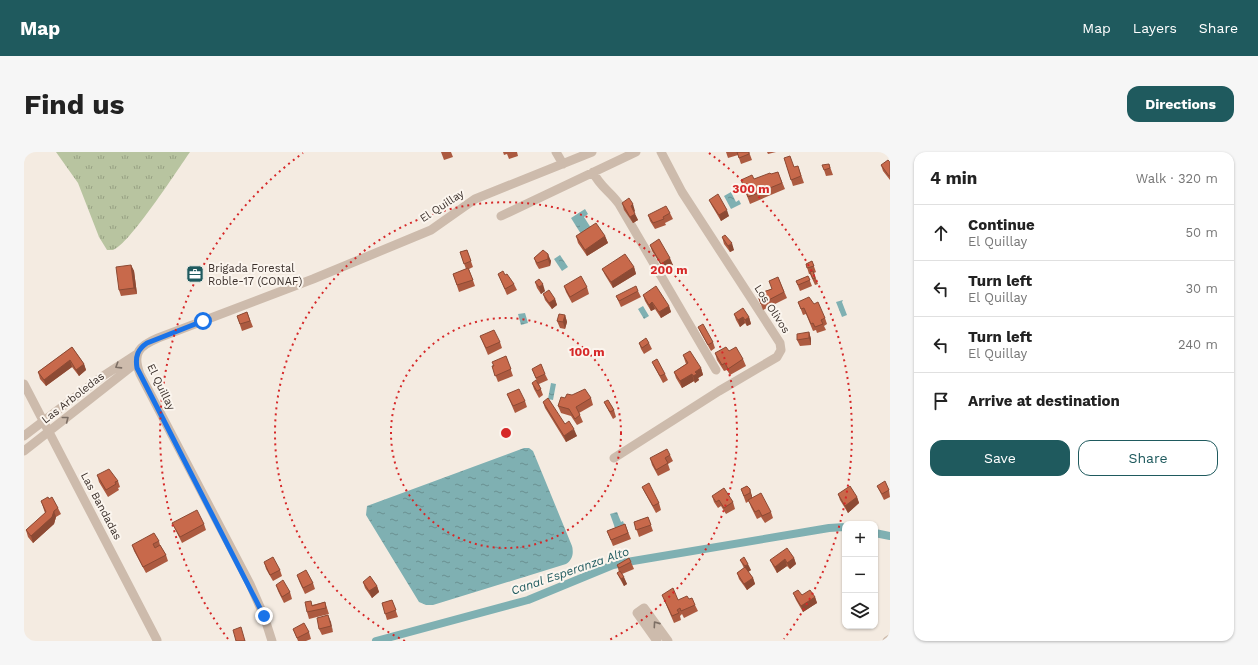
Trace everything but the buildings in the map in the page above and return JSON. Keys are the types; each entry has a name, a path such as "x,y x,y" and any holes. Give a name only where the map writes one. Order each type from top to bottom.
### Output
{"street":[{"path":"556,152 563,164"},
{"name":"El Quillay","path":"272,641 261,606 146,387 137,359 142,347 158,338 314,279 431,230 475,199 592,152"},
{"path":"501,216 636,152"},
{"name":"Los Olivos","path":"614,458 719,391 777,357 781,350 780,343 682,192 661,152"},
{"path":"593,172 599,184 612,194 619,204 716,370"},
{"name":"Las Arboledas","path":"24,436 100,378 137,359"},
{"name":"Las Arboledas","path":"24,451 137,359"},
{"name":"Las Bandadas","path":"24,384 158,640"},
{"path":"657,641 640,610 668,641"}],"green space":[{"path":"56,152 190,152 153,206 130,235 113,250 107,250 99,237 78,183"}],"water":[{"path":"731,192 736,202 739,200 741,204 731,209 724,196"},
{"path":"585,209 588,214 584,217 591,228 581,234 571,218"},
{"path":"560,255 568,267 562,271 554,259"},
{"path":"843,300 842,302 847,315 842,317 836,302"},
{"path":"643,306 649,316 644,319 638,309"},
{"path":"525,313 528,323 521,325 518,314"},
{"path":"551,383 556,384 553,400 548,399"},
{"path":"524,448 529,448 533,451 572,546 573,554 570,561 566,564 433,605 426,605 419,602 366,515 367,506"},
{"path":"617,512 621,522 623,521 624,524 615,528 610,514"}],"waterway":[{"name":"Canal Esperanza Alto","path":"376,641 528,600 613,565 829,528 842,527"},
{"name":"Canal Esperanza Alto","path":"878,534 890,536"}],"place":[{"name":"Brigada Forestal Roble-17 (CONAF)","path":"195,274"}],"route":[{"path":"203,321 147,343 139,350 137,354 137,368 250,584 261,606 264,616"}]}
